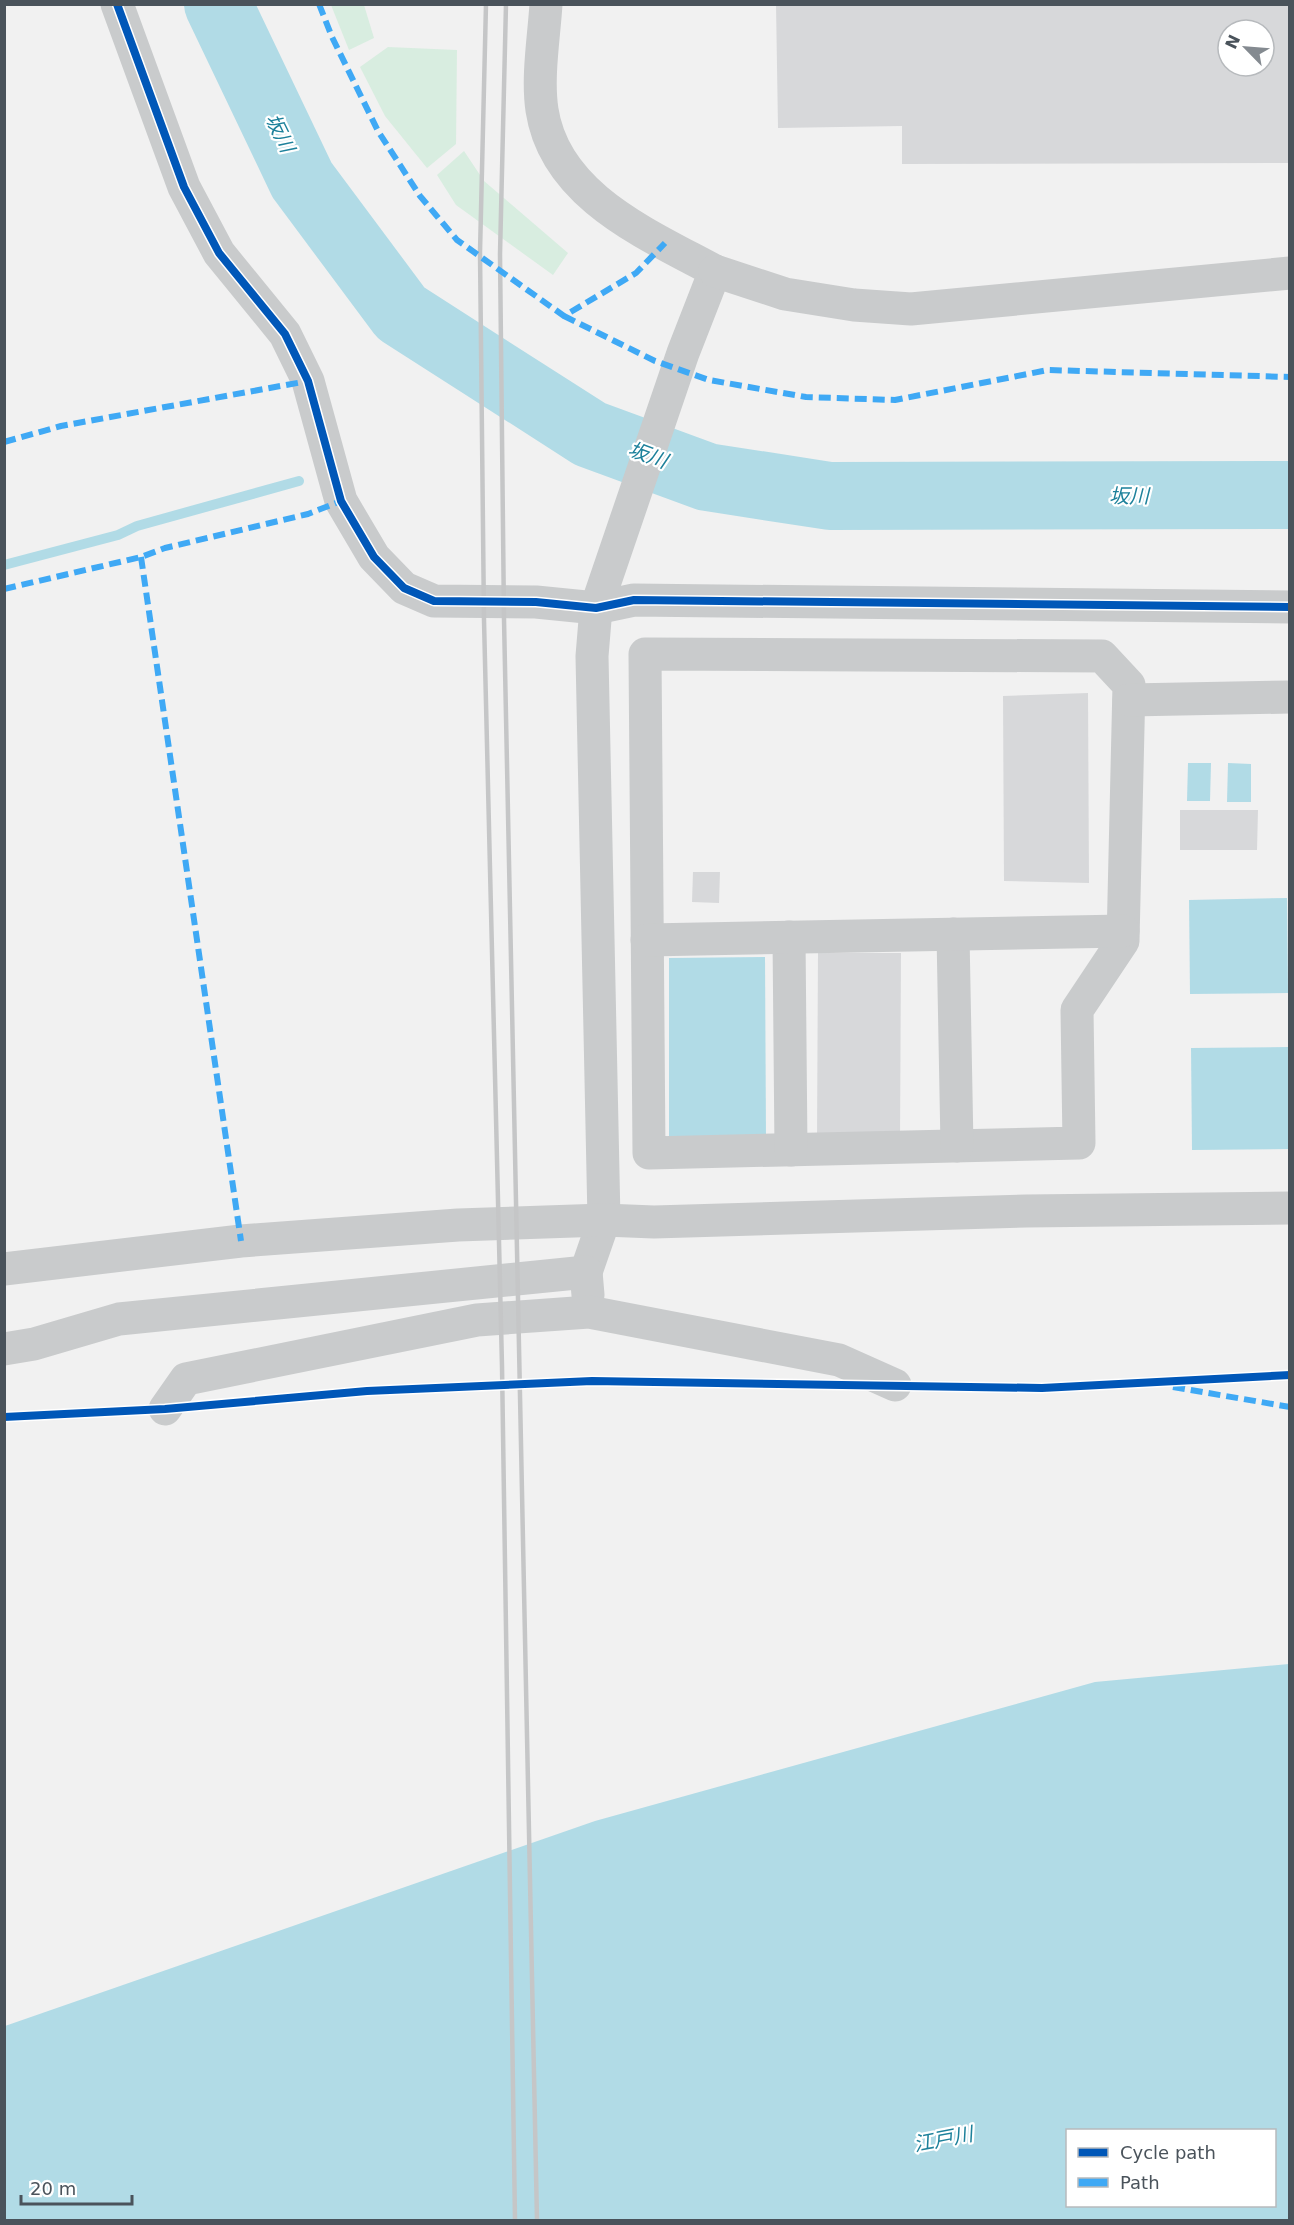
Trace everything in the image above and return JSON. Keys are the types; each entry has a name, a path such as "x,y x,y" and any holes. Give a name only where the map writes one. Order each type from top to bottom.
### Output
{"street":[{"path":"117,4 184,187 219,253 285,334 308,381 341,501 374,557 404,588 434,602 536,602 596,608 634,600 1290,607"},
{"path":"546,4 541,108 548,138 560,160 582,187 614,214 715,271 785,294 854,305 911,309 1290,273"},
{"path":"589,1312 586,1272 604,1220 592,656 596,608 682,353 715,271"},
{"path":"645,654 1102,656 1129,685 1123,931 1123,941 1077,1010 1079,1143 649,1153 645,654"},
{"path":"1129,700 1290,697"},
{"path":"647,939 1123,931"},
{"path":"953,934 957,1146"},
{"path":"789,937 792,1150"},
{"path":"4,1269 241,1241 458,1225 604,1220 654,1222 1026,1211 1290,1208"},
{"path":"4,1349 34,1344 119,1319 586,1272"},
{"path":"165,1409 186,1379 477,1320 589,1312 839,1360 895,1385"}],"green space":[{"path":"331,5 364,5 374,38 349,50"},
{"path":"388,47 457,50 456,144 427,168 385,116 360,67"},
{"path":"464,151 484,181 568,253 553,275 456,205 437,175"}],"water":[{"path":"1188,763 1211,763 1210,801 1187,801"},
{"path":"1228,763 1251,764 1251,802 1227,802"},
{"path":"1287,898 1288,993 1190,994 1189,900"},
{"path":"765,957 766,1137 669,1137 669,958"},
{"path":"1288,1047 1289,1149 1192,1150 1191,1048"},
{"name":"江戸川","path":"1289,1664 1289,2220 5,2220 5,2026 595,1821 1095,1682"}],"building":[{"path":"776,4 1290,4 1290,163 902,164 902,126 778,128"},
{"path":"1088,693 1089,883 1004,881 1003,696"},
{"path":"1180,810 1258,810 1257,850 1180,850"},
{"path":"693,872 720,872 719,903 692,902"},
{"path":"818,953 901,953 900,1137 817,1137"}],"waterway":[{"name":"坂川","path":"218,4 302,180 401,313 590,434 707,477 830,496 1290,495"},
{"path":"4,565 118,535 137,526 299,481"}],"railway":[{"path":"486,4 480,252 484,620 502,1366 515,2220"},
{"path":"506,4 500,254 504,619 537,2220"}],"marked path":[{"path":"319,4 332,37 378,131 420,196 457,240 564,316 636,273 665,243"},
{"path":"564,316 655,361 709,380 806,397 895,400 1048,370 1290,377"},
{"path":"4,442 61,426 308,381"},
{"path":"4,589 308,514 341,501"},
{"path":"141,557 241,1241"},
{"path":"1173,1387 1290,1407"}],"cycle path":[{"path":"117,4 184,187 219,253 285,334 308,381 341,501 374,557 404,588 434,601 536,602 596,608 634,600 1290,607"},
{"path":"4,1417 165,1409 367,1391 592,1381 1042,1388 1290,1375"}]}
